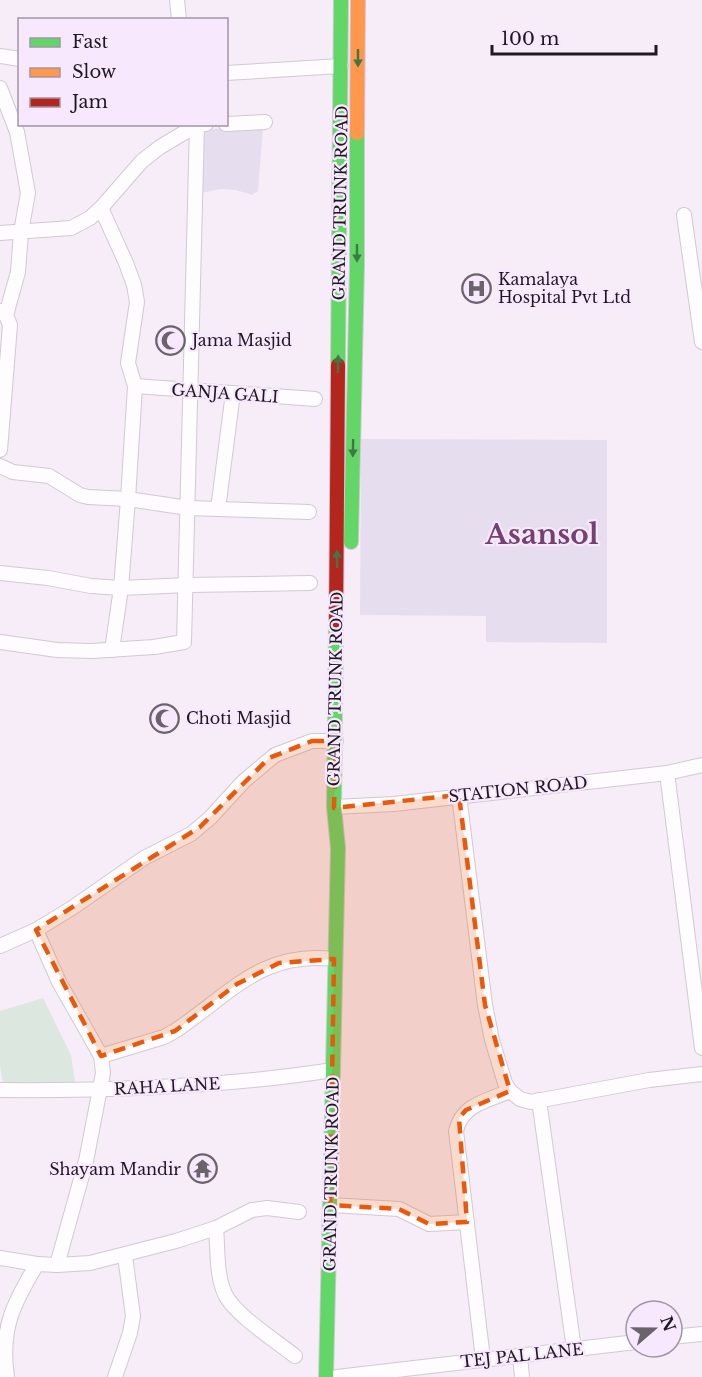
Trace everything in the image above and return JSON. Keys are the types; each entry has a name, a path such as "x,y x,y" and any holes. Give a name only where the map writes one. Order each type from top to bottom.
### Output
{"main road":[{"name":"GRAND TRUNK ROAD","path":"326,1377 333,1070 333,958 340,807 336,741 341,0"},
{"path":"351,552 358,0"},
{"path":"340,807 350,648"}],"street":[{"path":"177,0 179,18"},
{"path":"0,56 18,58"},
{"path":"228,73 341,66"},
{"path":"0,88 17,132 28,193 21,232 18,272 3,313 10,325 0,450"},
{"path":"228,124 265,122"},
{"path":"0,233 71,228 90,218 142,161 160,147 195,126"},
{"path":"0,642 57,650 112,650 184,642 197,126"},
{"path":"101,208 134,285 137,302 128,363 135,386 128,499 121,588 112,650"},
{"path":"684,215 702,342"},
{"name":"GANJA GALI","path":"135,386 315,399"},
{"path":"218,509 233,393"},
{"path":"0,466 13,472 49,476 80,495 88,497 128,499 188,508 309,512"},
{"path":"0,573 121,588 310,583"},
{"path":"0,946 36,930 91,896 126,870 200,827 244,781 275,754 312,741 336,741"},
{"name":"STATION ROAD","path":"340,807 667,773 702,765"},
{"path":"667,773 702,1048"},
{"path":"459,795 484,1005 492,1040 510,1091 520,1099 531,1102 649,1080 702,1074"},
{"path":"36,930 59,982 101,1056 103,1073 86,1161 57,1265"},
{"path":"101,1056 164,1037 189,1022 237,984 279,963 303,958 333,958"},
{"name":"RAHA LANE","path":"0,1090 71,1091 208,1085 333,1070"},
{"path":"483,1359 456,1131 459,1118 466,1110 510,1091"},
{"path":"539,1100 574,1349"},
{"path":"330,1205 399,1209 429,1224 467,1222"},
{"path":"0,1258 37,1264 90,1263 125,1256 216,1228 252,1210 267,1208 299,1212"},
{"path":"216,1228 221,1284 225,1295 241,1314 295,1356"},
{"path":"115,1377 130,1333 133,1316 125,1256"},
{"path":"7,1377 5,1362 8,1322 16,1298 37,1264"},
{"path":"684,1336 702,1334"},
{"name":"TEJ PAL LANE","path":"337,1377 624,1343"},
{"path":"520,1356 522,1377"}],"highlighted area":[{"path":"312,741 336,741 334,808 459,795 485,1005 510,1091 466,1110 459,1118 467,1222 429,1224 399,1209 330,1205 334,959 279,963 237,984 175,1031 101,1056 36,930 200,827 269,758"}],"shaded area":[{"path":"263,128 258,191 252,195 236,190 221,189 200,193 200,129"},
{"path":"361,439 607,440 607,643 486,642 486,616 360,615"},
{"path":"43,998 71,1055 75,1082 3,1084 0,1066 0,1011"}],"traffic: fast":[{"path":"338,365 341,0"},
{"path":"351,542 357,265 357,133"},
{"path":"326,1377 338,848 334,807 336,622"}],"traffic: slow":[{"path":"357,133 358,0"}],"traffic: jam":[{"path":"336,622 338,365"}],"place":[{"name":"Kamalaya Hospital Pvt Ltd","path":"477,288"},
{"name":"Jama Masjid","path":"171,340"},
{"name":"Choti Masjid","path":"165,718"},
{"name":"Shayam Mandir","path":"202,1169"}],"district":[{"name":"Asansol","path":"542,534"}]}
